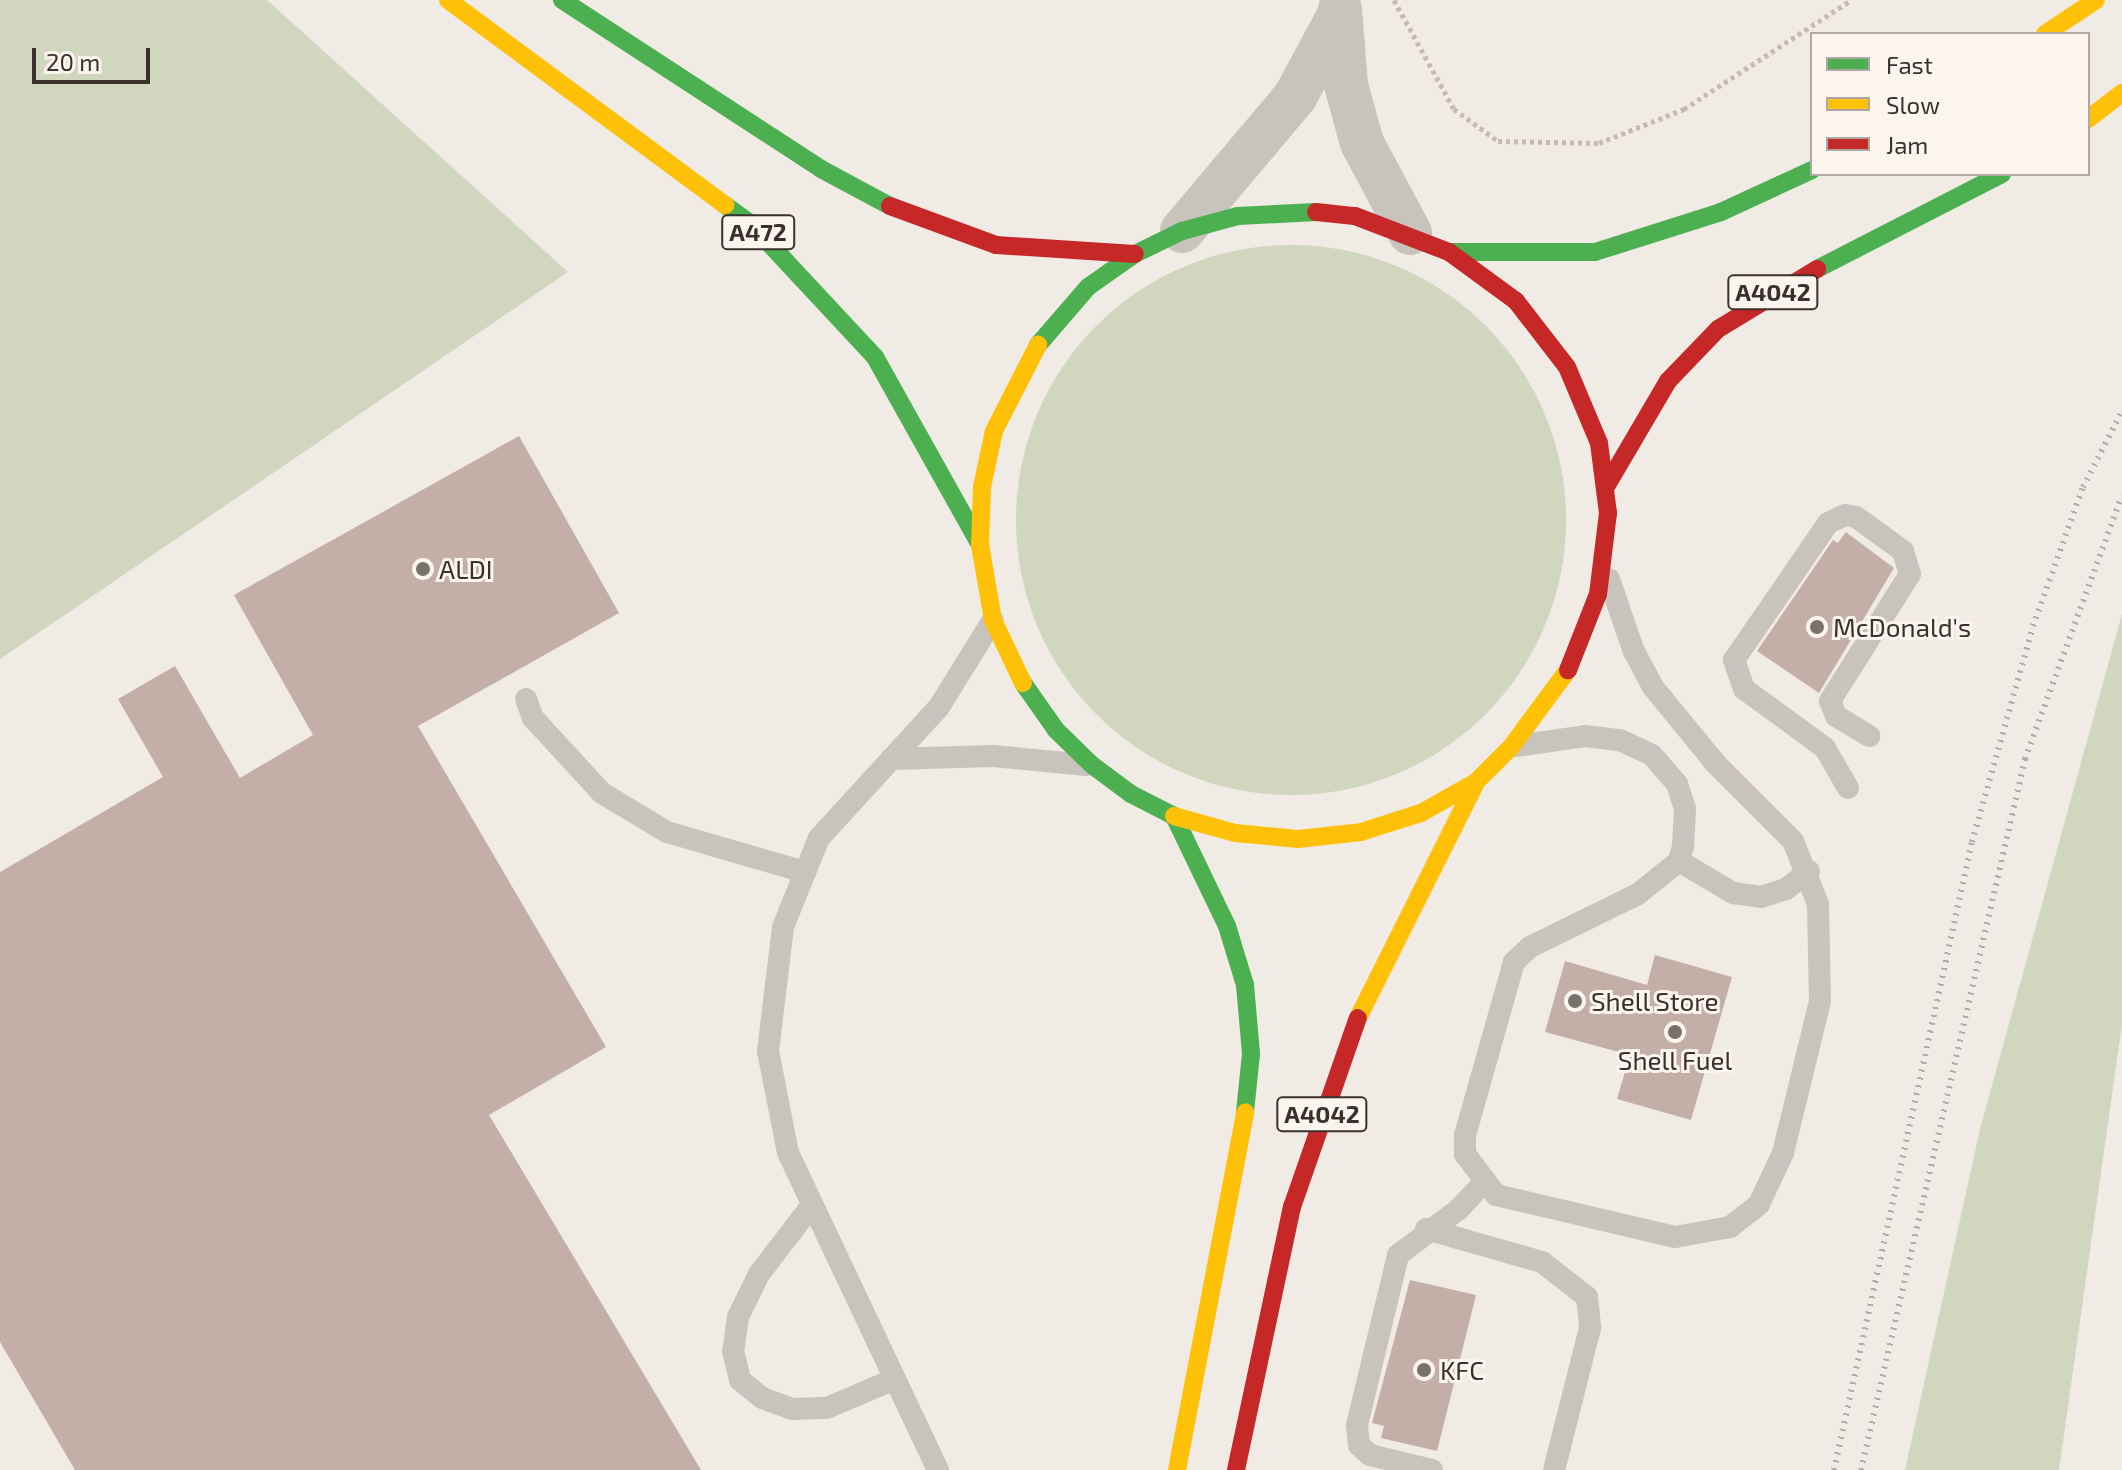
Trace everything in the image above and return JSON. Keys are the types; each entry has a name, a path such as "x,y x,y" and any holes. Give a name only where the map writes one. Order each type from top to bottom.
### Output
{"main road":[{"name":"A472","path":"448,0 751,224 875,357 980,545"},
{"path":"562,0 821,169 908,216 996,245 1135,254"},
{"path":"2048,32 2096,0"},
{"path":"2090,117 2122,93"},
{"path":"1449,252 1595,252 1721,212 1810,171"},
{"name":"A4042","path":"1607,485 1668,381 1718,329 1778,289 1998,176"},
{"path":"1296,210 1355,216 1410,233 1449,252 1516,301 1567,367 1599,443 1607,485 1604,563 1572,662 1511,747 1476,782 1421,813 1361,832 1298,839 1235,833 1174,816 1131,794 1092,765 1056,730 1026,689 993,620 980,545 982,487 994,431 1017,378 1048,329 1088,287 1135,254 1182,231 1238,216 1296,210"},
{"name":"A4042","path":"1236,1470 1292,1207 1326,1101 1372,990 1476,782"},
{"name":"A4042","path":"1174,816 1227,926 1245,985 1251,1054 1243,1137 1177,1470"}],"street":[{"path":"1182,231 1295,97 1339,7"},
{"path":"1339,7 1346,85 1362,143 1410,233"}],"lane":[{"path":"1848,788 1825,748 1744,689 1734,660 1828,523 1845,515 1856,517 1903,551 1910,574 1830,701 1836,716 1869,736"},
{"path":"1511,747 1585,736 1620,740 1652,755 1677,784 1685,809 1679,861 1638,894 1530,947 1514,962 1465,1135 1465,1154 1483,1183 1496,1195 1675,1237 1730,1227 1759,1204 1778,1170 1820,1001 1821,925 1809,871 1781,827 1716,764 1653,687 1622,623 1604,563"},
{"path":"938,1470 788,1153 768,1051 783,927 819,838 939,707 993,620"},
{"path":"526,699 533,718 602,793 667,832 805,872"},
{"path":"891,759 993,756 1092,765"},
{"path":"1679,861 1733,893 1761,897 1786,889 1809,871"},
{"path":"1432,1470 1370,1455 1359,1445 1357,1425 1398,1255 1426,1229 1459,1209 1483,1183"},
{"path":"812,1205 759,1274 738,1317 733,1351 740,1380 762,1398 792,1409 827,1408 895,1379"},
{"path":"1426,1229 1542,1262 1587,1297 1590,1328 1554,1470"}],"path":[{"path":"1394,0 1454,109 1498,141 1599,143 1684,109 1851,0"}],"green space":[{"path":"0,0 267,0 568,272 0,659"},
{"path":"1291,245 1345,250 1396,266 1444,291 1486,325 1520,367 1545,415 1561,466 1566,520 1561,574 1545,625 1520,673 1486,715 1444,749 1396,774 1345,790 1291,795 1237,790 1186,774 1138,749 1096,715 1062,673 1037,625 1021,574 1016,520 1021,466 1037,415 1062,367 1096,325 1138,291 1186,266 1237,250"},
{"path":"2122,614 2122,1024 2059,1470 1905,1470 1980,1129"}],"building":[{"path":"519,436 619,613 418,726 606,1047 489,1115 701,1470 75,1470 0,1342 0,872 163,777 118,699 175,666 240,778 313,735 234,595"},
{"path":"1846,532 1894,568 1819,693 1757,651 1833,540 1838,543"},
{"path":"1655,955 1732,977 1691,1120 1617,1099 1630,1055 1545,1032 1565,961 1647,985"},
{"path":"1410,1280 1476,1295 1437,1451 1381,1438 1384,1426 1372,1423"}],"railway":[{"path":"1834,1470 1972,842 2033,626 2083,487 2122,411"},
{"path":"1861,1470 2025,759 2122,496"}],"traffic: fast":[{"path":"562,0 821,169 890,206"},
{"path":"1449,252 1595,252 1721,212 1810,171"},
{"path":"1817,269 1998,176"},
{"path":"725,205 751,224 875,357 980,545"},
{"path":"1038,345 1088,287 1135,254 1182,231 1238,216 1316,212"},
{"path":"1023,683 1056,730 1092,765 1131,794 1174,816 1227,926 1245,985 1251,1054 1245,1112"}],"traffic: slow":[{"path":"448,0 725,205"},
{"path":"2048,32 2096,0"},
{"path":"2090,117 2122,93"},
{"path":"1023,683 993,620 980,545 982,487 994,431 1038,345"},
{"path":"1174,816 1235,833 1298,839 1361,832 1421,813 1476,782 1511,747 1568,670"},
{"path":"1358,1018 1476,782"},
{"path":"1177,1470 1245,1112"}],"traffic: jam":[{"path":"890,206 996,245 1135,254"},
{"path":"1316,212 1355,216 1449,252 1516,301 1567,367 1599,443 1608,513 1598,594 1568,670"},
{"path":"1607,485 1668,381 1718,329 1817,269"},
{"path":"1236,1470 1292,1207 1358,1018"}],"place":[{"name":"ALDI","path":"423,569"},
{"name":"McDonald's","path":"1817,627"},
{"name":"Shell Store","path":"1575,1001"},
{"name":"Shell Fuel","path":"1675,1032"},
{"name":"KFC","path":"1424,1370"}]}
